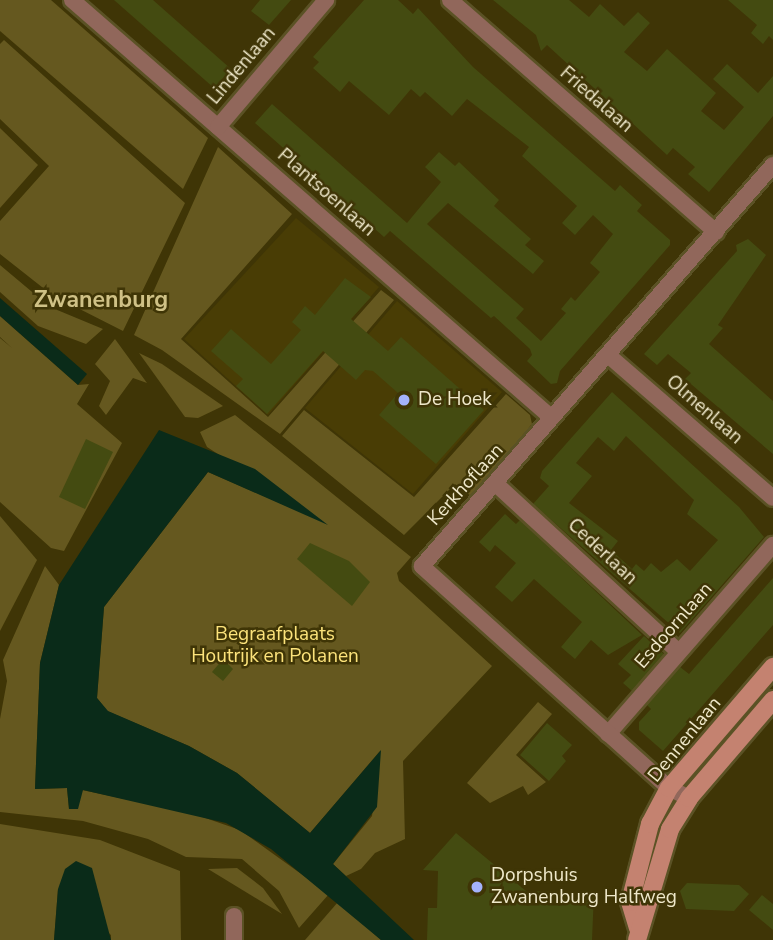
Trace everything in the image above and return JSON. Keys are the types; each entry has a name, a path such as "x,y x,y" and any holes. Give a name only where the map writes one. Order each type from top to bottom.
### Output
{"main road":[{"name":"Dennenlaan","path":"638,934 630,902 633,874 650,824 669,788 773,667"},
{"name":"Dennenlaan","path":"638,934 670,829 689,798 773,700"}],"street":[{"name":"Plantsoenlaan","path":"72,0 552,418"},
{"name":"Lindenlaan","path":"218,127 326,0"},
{"name":"Friedalaan","path":"450,0 716,232"},
{"name":"Kerkhoflaan","path":"689,798 669,788 422,566 773,165"},
{"name":"Olmenlaan","path":"608,355 773,498"},
{"name":"Cederlaan","path":"496,484 679,652"},
{"name":"Esdoornlaan","path":"608,734 773,545"},
{"path":"234,916 234,940"}],"shaded area":[{"path":"296,218 379,287 268,415 184,339"},
{"path":"0,298 87,374 78,385 0,316"},
{"name":"De Hoek","path":"397,301 502,392 413,494 305,408"},
{"path":"159,430 255,469 328,525 208,472 104,607 97,698 108,711 189,746 237,773 310,833 381,750 377,807 333,864 414,940 381,940 271,849 226,823 83,790 78,809 69,809 67,788 35,789 40,663 59,585"},
{"path":"76,861 92,868 111,940 54,940 58,889 65,869"}],"green space":[{"path":"0,0 51,0 208,138 183,189 0,31"},
{"path":"4,40 185,203 123,331 52,295 0,254 0,221 49,166 0,119 0,44"},
{"path":"0,128 38,165 0,208"},
{"path":"218,147 292,214 181,339 268,417 381,290 394,300 280,434 162,350 134,335"},
{"path":"0,265 50,307 103,329 86,344 38,326 0,292"},
{"path":"0,316 78,385 89,384 77,404 122,443 64,551 51,548 0,502 0,338 12,348 0,337"},
{"path":"115,339 147,383 133,378 106,415 99,406 110,381 95,364"},
{"path":"139,353 162,364 223,406 198,418 185,417"},
{"path":"506,394 530,415 532,424 471,496 455,484 404,535 282,436 304,410 414,497"},
{"name":"Begraafplaats Houtrijk en Polanen","path":"235,415 411,557 397,573 399,581 492,666 403,761 405,839 375,853 361,869 346,876 333,864 372,816 380,751 310,833 237,773 189,746 107,711 97,698 104,607 208,472 324,522 207,447 200,432"},
{"path":"0,516 37,560 0,631"},
{"path":"45,566 59,585 40,663 35,789 67,788 69,809 82,790 191,813 240,830 329,894 299,928 279,891 242,859 186,857 148,839 83,821 0,812 0,719 7,681 3,660"},
{"path":"538,702 552,714 516,755 546,782 528,795 523,786 490,803 467,783"},
{"path":"0,824 100,840 180,871 181,940 111,940 111,935 58,889 54,940 0,940"},
{"path":"237,868 263,888 282,914 208,869"},
{"path":"338,902 381,940 305,940"}],"building":[{"path":"114,0 153,0 231,69 214,88"},
{"path":"260,0 291,0 269,25 251,11"},
{"path":"364,0 398,0 413,14 418,8 473,67 615,191 620,185 642,205 637,211 670,240 670,245 560,371 557,383 551,384 527,361 532,355 530,349 494,316 491,318 390,231 384,237 255,123 272,104 407,223 441,182 425,167 439,152 455,166 459,162 499,200 494,206 531,239 525,245 544,261 533,274 448,203 427,224 524,309 516,318 541,341 566,313 561,309 571,297 575,301 600,272 590,263 613,234 593,215 575,235 562,223 577,206 522,156 529,147 467,99 452,116 425,92 420,97 411,89 389,115 349,81 340,92 313,68 319,62 313,57"},
{"path":"493,0 569,0 589,17 600,4 624,26 638,12 650,23 624,52 647,71 667,49 716,93 701,111 724,130 744,107 713,79 727,64 758,93 773,76 773,116 709,192 688,174 695,167 673,148 667,155 547,45 541,51 536,35"},
{"path":"728,0 773,0 773,40 769,36 763,44 751,33 757,25"},
{"path":"748,239 766,255 718,325 723,328 709,344 773,401 773,454 685,379 691,373 668,354 657,365 644,354 737,251 736,245"},
{"path":"345,278 371,297 351,319 388,351 401,337 484,410 436,464 379,415 398,393 373,371 365,370 356,380 323,351 267,414 236,386 243,379 211,351 231,329 271,364 301,330 292,322 305,306 315,315"},
{"path":"612,392 739,507 764,537 680,633 533,504 549,486 540,478 542,471","holes":["626,436 694,500 687,514 718,540 690,571 677,559 661,572 651,563 644,571 636,564 632,569 611,550 618,541 569,503 592,476 576,463 598,437 614,451"]},
{"path":"86,439 113,452 85,509 59,497"},
{"path":"505,514 516,524 520,520 642,635 608,655 591,640 575,659 561,647 582,622 534,579 512,602 495,587 516,563 495,545 490,552 479,542"},
{"path":"310,543 349,561 370,582 352,606 297,559"},
{"path":"773,578 773,625 663,751 639,730 639,722 651,709 647,705 680,667 689,674"},
{"path":"644,636 664,654 632,691 623,683 631,675 618,664"},
{"path":"223,659 233,669 223,681 212,672"},
{"path":"547,723 572,745 562,756 566,761 549,781 520,755"},
{"name":"Dorpshuis Zwanenburg Halfweg","path":"456,833 526,891 594,893 592,940 427,940 428,908 437,908 438,871 423,870"},
{"path":"687,883 739,885 749,894 734,911 686,909 680,891"},
{"path":"762,895 773,904 773,930 749,910"}],"place":[{"name":"De Hoek","path":"404,400"},
{"name":"Dorpshuis Zwanenburg Halfweg","path":"477,887"}],"district":[{"name":"Zwanenburg","path":"101,300"}]}
